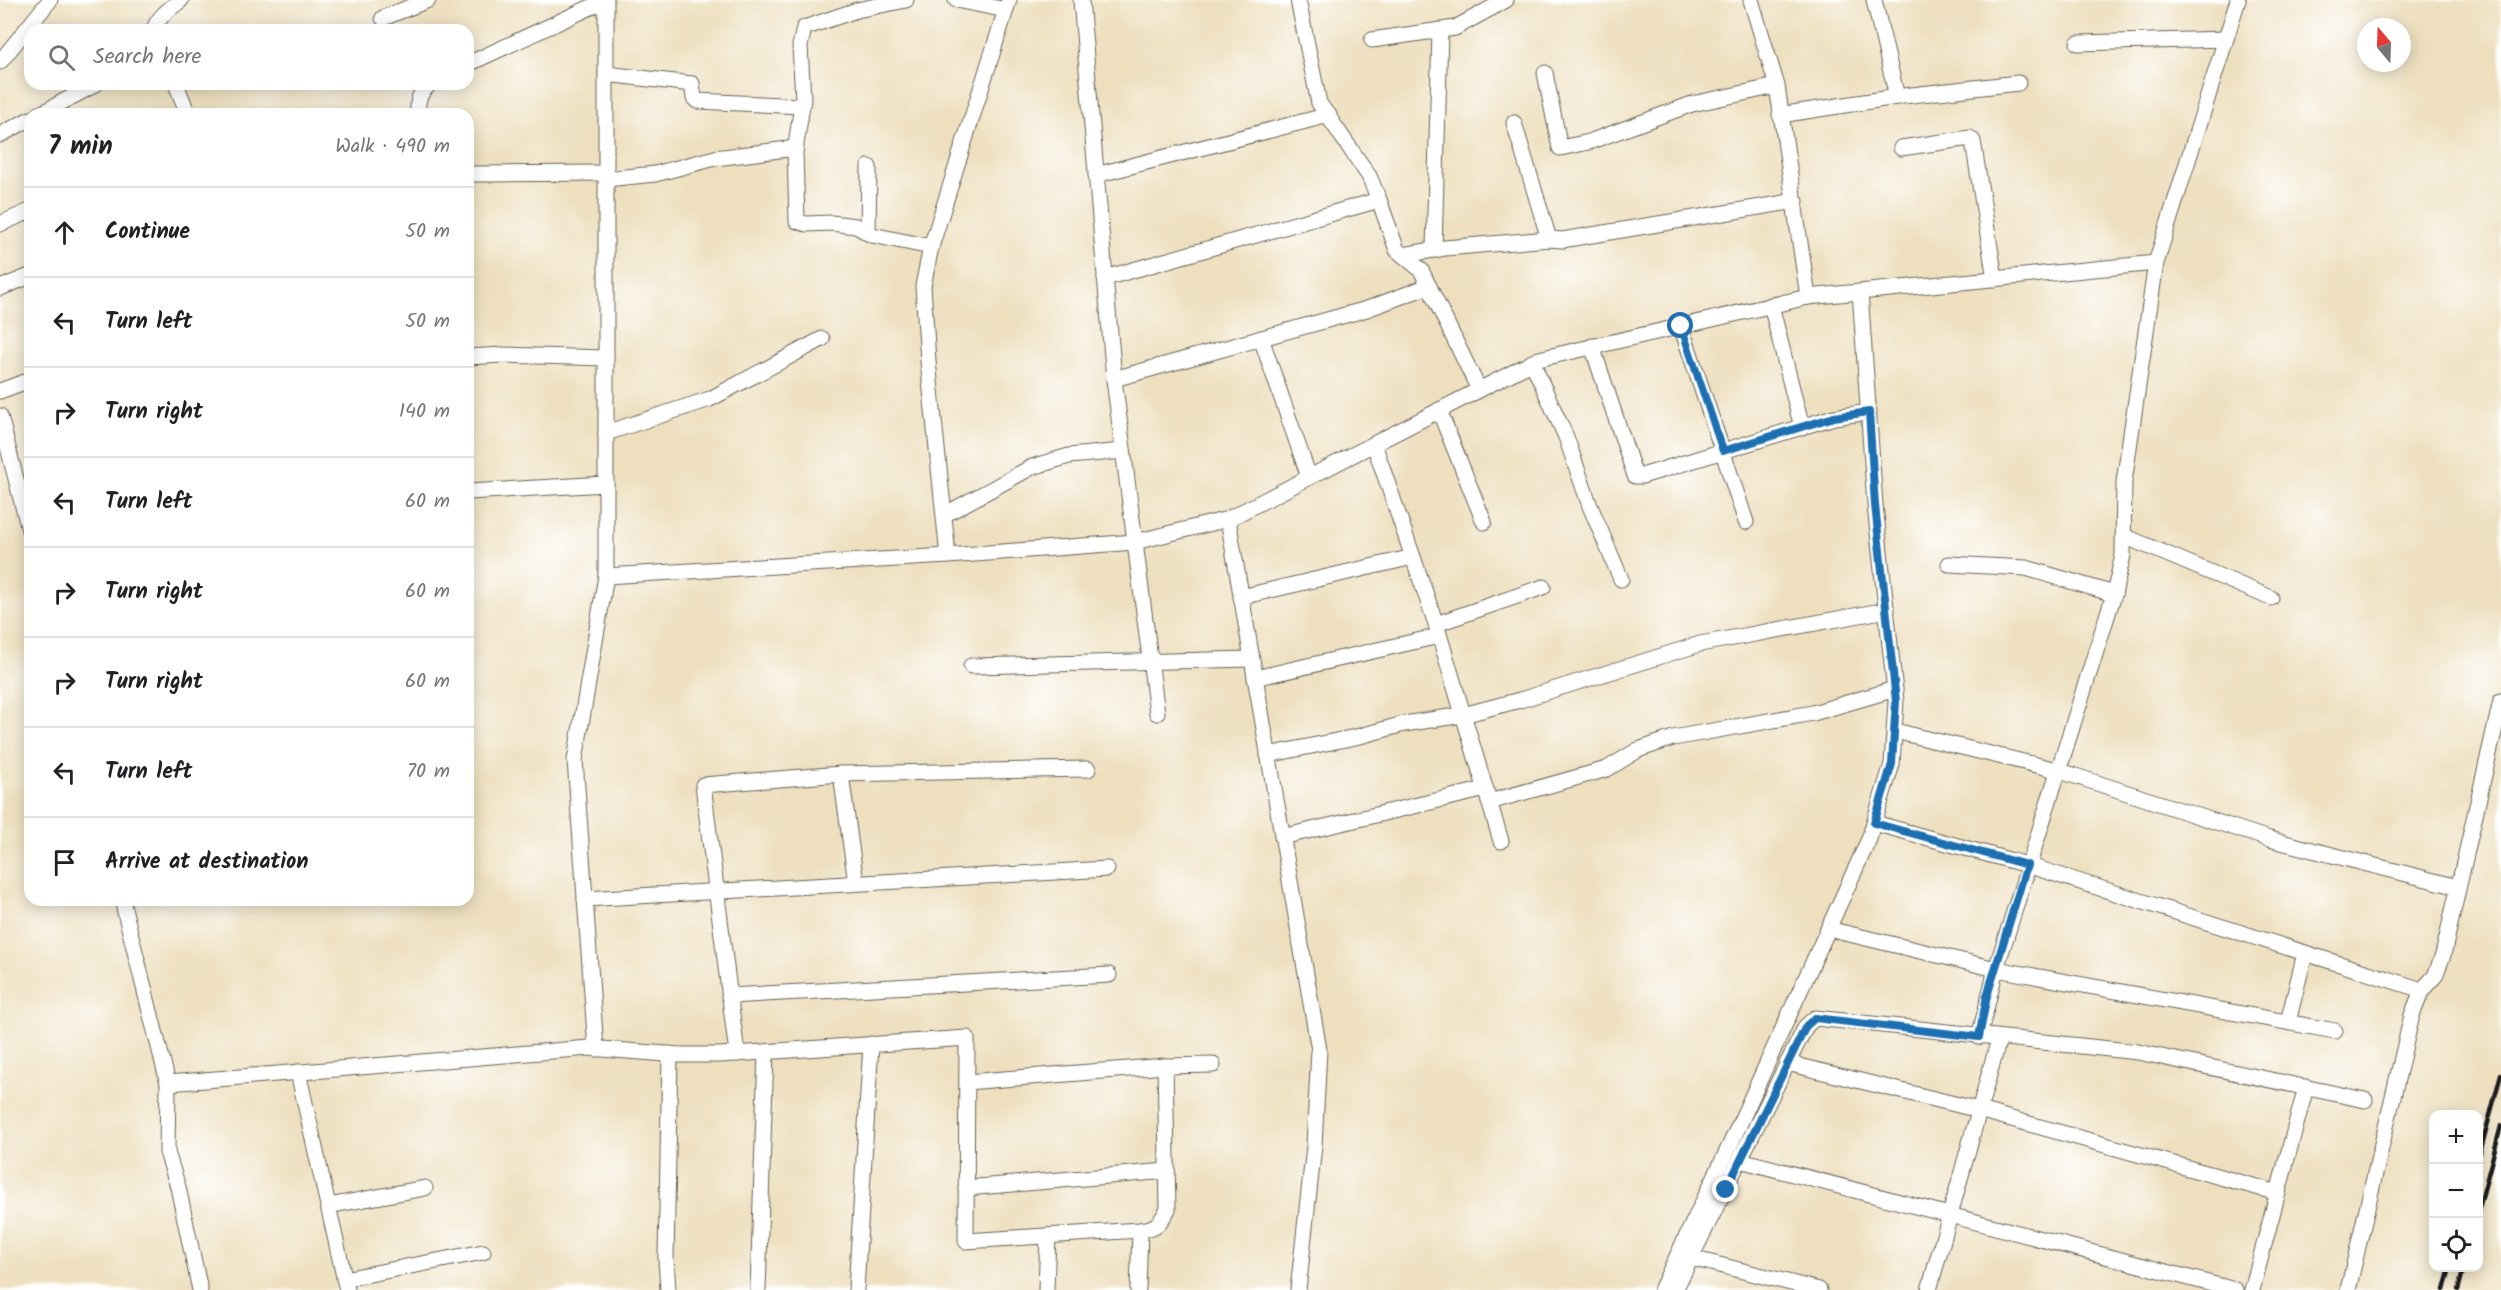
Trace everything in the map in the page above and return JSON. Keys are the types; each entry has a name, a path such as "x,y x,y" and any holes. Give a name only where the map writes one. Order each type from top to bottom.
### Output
{"street":[{"path":"31,24 50,0"},
{"path":"155,24 181,0"},
{"path":"383,18 428,0"},
{"path":"474,61 606,0 606,576 575,760 596,1049"},
{"path":"906,0 857,10 804,28 800,46 803,81 796,148 797,221 806,224 831,223 856,226 868,233 931,247"},
{"path":"948,556 928,361 923,286 931,247 1007,5 956,0"},
{"path":"1081,0 1114,379 1157,713"},
{"path":"1298,0 1319,103 1369,176 1397,250 1421,270 1479,390"},
{"path":"1372,40 1440,31 1465,24 1506,0"},
{"path":"1751,0 1777,86 1796,201 1808,297"},
{"path":"1874,0 1897,97"},
{"path":"1979,1037 1995,969 2114,594 2123,555 2124,482 2157,263 2238,0"},
{"path":"1434,250 1440,31"},
{"path":"0,62 24,32"},
{"path":"2078,43 2226,39"},
{"path":"606,74 651,77 692,84 694,98 697,101 801,106"},
{"path":"1545,74 1560,148 1589,142 1692,104 1777,86"},
{"path":"1780,115 1897,97 2018,83"},
{"path":"63,108 88,90"},
{"path":"178,90 186,108"},
{"path":"418,108 417,100 423,90"},
{"path":"1096,175 1329,115"},
{"path":"0,135 24,122"},
{"path":"1514,123 1549,239"},
{"path":"1901,148 1970,138 1973,141 1995,279"},
{"path":"474,174 606,176 655,174 715,158 796,148"},
{"path":"868,233 869,167"},
{"path":"1105,278 1379,200"},
{"path":"1403,255 1549,239 1562,240 1796,201"},
{"path":"0,224 24,214"},
{"path":"606,576 948,556 1135,542 1228,519 1539,359 1808,297 2157,263"},
{"path":"0,288 24,278"},
{"path":"1114,379 1367,309 1430,286"},
{"path":"1661,1290 1828,929 1874,823 1892,764 1895,689 1875,505 1860,292"},
{"path":"1771,305 1802,428"},
{"path":"1681,326 1746,522"},
{"path":"1262,338 1309,477"},
{"path":"606,433 710,399 822,339"},
{"path":"1592,346 1635,476 1642,476 1834,417 1869,412"},
{"path":"474,357 503,355 606,358"},
{"path":"1532,362 1566,436 1590,506 1621,579"},
{"path":"0,391 24,382"},
{"path":"1438,410 1484,522"},
{"path":"0,416 24,510"},
{"path":"1374,444 1437,630 1501,841"},
{"path":"944,515 1032,467 1069,456 1123,451"},
{"path":"474,492 606,484"},
{"path":"1228,519 1319,1050 1314,1146 1298,1290"},
{"path":"2124,536 2271,598"},
{"path":"1241,597 1413,557"},
{"path":"1949,564 2026,568 2114,594"},
{"path":"1255,678 1437,630 1543,587"},
{"path":"1268,755 1360,736 1404,724 1463,715 1700,644 1887,610"},
{"path":"971,666 1251,659"},
{"path":"1282,837 1607,769 1638,750 1673,738 1814,713 1895,689"},
{"path":"2348,1290 2412,1015 2422,990 2435,976 2443,955 2501,701"},
{"path":"1895,731 2057,770 2269,839 2458,887"},
{"path":"736,1054 702,785 841,774 1088,769"},
{"path":"841,774 856,883"},
{"path":"1874,823 2027,865 2422,990"},
{"path":"585,899 1107,869"},
{"path":"124,906 168,1083 167,1152 178,1187 200,1290"},
{"path":"1828,929 1995,969 2335,1031"},
{"path":"2288,1022 2305,953"},
{"path":"729,996 1109,975"},
{"path":"1675,1290 1806,1026 1815,1018 2138,1052 2365,1100"},
{"path":"168,1083 596,1049 670,1054 736,1054 967,1038 966,1241 1153,1229 1159,1225 1168,1209 1165,1066"},
{"path":"1929,1290 1999,1039"},
{"path":"856,1290 871,1044"},
{"path":"758,1290 766,1052"},
{"path":"668,1290 666,1259 670,1054"},
{"path":"1787,1063 1979,1110 2278,1193"},
{"path":"967,1082 1165,1066 1213,1065"},
{"path":"298,1072 345,1285 483,1252"},
{"path":"2252,1290 2306,1088"},
{"path":"1740,1160 2235,1290"},
{"path":"966,1188 1167,1172"},
{"path":"328,1206 425,1188"},
{"path":"1138,1290 1140,1230"},
{"path":"1046,1290 1048,1236"},
{"path":"1691,1258 1819,1290"}],"railway":[{"path":"2483,1141 2501,1074"},
{"path":"2483,1193 2501,1126"},
{"path":"2444,1290 2449,1272"},
{"path":"2458,1290 2463,1272"}],"route":[{"path":"1681,326 1723,451 1834,417 1869,412 1875,505 1896,701 1892,764 1874,823 2027,865 1987,996 1979,1037 1815,1018 1806,1026 1726,1190"}]}
